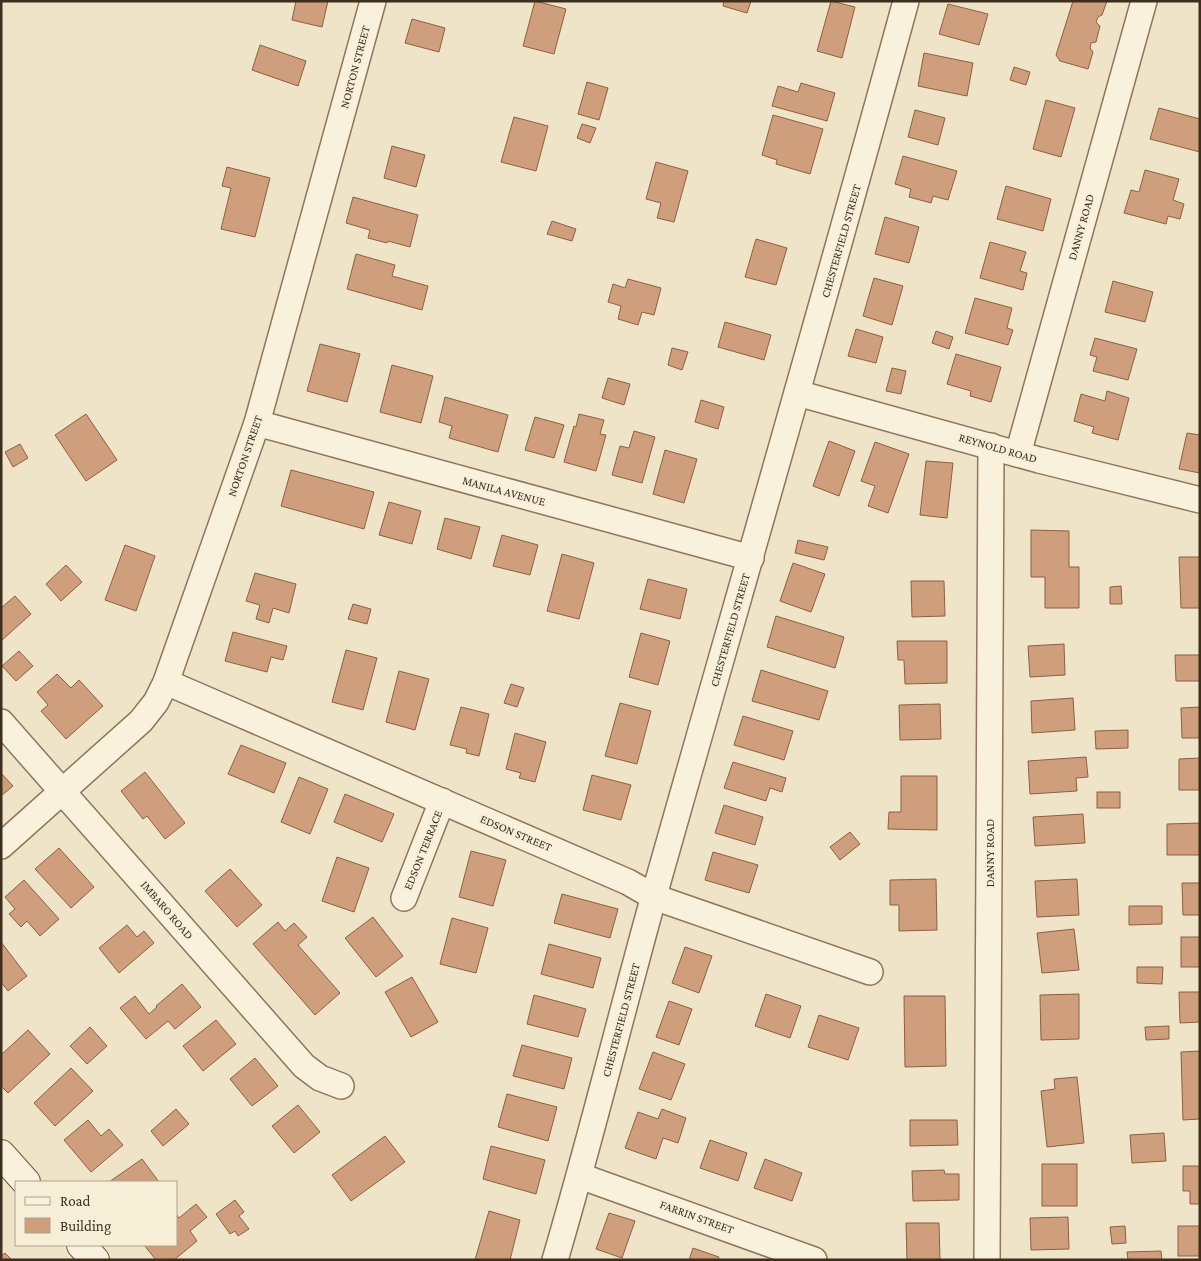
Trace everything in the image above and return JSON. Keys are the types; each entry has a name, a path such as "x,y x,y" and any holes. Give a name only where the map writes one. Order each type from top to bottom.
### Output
{"street":[{"name":"NORTON STREET","path":"1,846 141,721 156,702 166,682 257,423 373,1"},
{"name":"CHESTERFIELD STREET","path":"555,1260 580,1176 654,897 848,215 906,1"},
{"name":"DANNY ROAD","path":"1018,454 1144,1"},
{"name":"REYNOLD ROAD","path":"797,393 1018,454 1200,500"},
{"name":"MANILA AVENUE","path":"257,423 751,558"},
{"name":"DANNY ROAD","path":"987,1260 991,446"},
{"name":"EDSON STREET","path":"166,682 628,882 654,897 870,972"},
{"name":"IMBARO ROAD","path":"1,722 304,1066 320,1078 341,1086"},
{"name":"EDSON TERRACE","path":"404,898 442,802"},
{"path":"1,1154 25,1181"},
{"name":"FARRIN STREET","path":"580,1176 814,1260"},
{"path":"82,1246 94,1260"}],"building":[{"path":"296,1 328,1 322,27 292,20"},
{"path":"535,1 566,9 554,54 523,46"},
{"path":"724,1 751,1 747,13 723,6"},
{"path":"831,1 855,7 842,58 817,51"},
{"path":"1073,1 1107,1 1102,15 1098,17 1096,22 1100,26 1096,42 1091,43 1090,48 1093,52 1088,69 1060,61 1056,55"},
{"path":"948,4 988,14 979,45 939,34"},
{"path":"412,19 445,28 439,52 405,43"},
{"path":"260,45 306,61 298,86 252,70"},
{"path":"924,53 973,63 967,96 918,86"},
{"path":"1014,67 1030,72 1026,85 1010,80"},
{"path":"587,82 608,88 599,120 578,114"},
{"path":"801,83 835,93 827,121 772,106 778,86 798,92"},
{"path":"1046,100 1075,108 1061,157 1033,149"},
{"path":"1159,108 1200,119 1200,152 1150,139"},
{"path":"915,110 945,118 938,145 908,137"},
{"path":"773,115 823,129 810,174 776,164 777,160 762,155"},
{"path":"514,117 548,126 536,171 501,162"},
{"path":"582,124 596,128 590,143 577,138"},
{"path":"392,146 425,155 416,187 384,178"},
{"path":"903,156 957,171 948,200 933,196 931,203 909,197 911,189 895,184"},
{"path":"656,162 688,171 674,222 657,218 661,203 646,199"},
{"path":"227,167 270,178 255,237 221,229 231,188 222,186"},
{"path":"1145,170 1179,179 1173,200 1184,204 1180,219 1168,216 1166,224 1124,213 1131,190 1139,192"},
{"path":"1006,186 1051,199 1043,231 997,219"},
{"path":"353,197 418,215 410,247 368,238 370,230 346,223"},
{"path":"885,217 919,227 909,263 875,254"},
{"path":"552,221 576,229 572,241 547,234"},
{"path":"756,239 787,248 776,285 745,277"},
{"path":"990,242 1026,252 1020,271 1027,273 1023,290 980,278"},
{"path":"356,254 395,265 392,276 428,286 422,310 347,289"},
{"path":"874,278 903,286 892,325 863,316"},
{"path":"628,279 661,288 654,315 642,312 638,325 618,319 621,306 608,302 613,284 625,288"},
{"path":"1113,281 1153,292 1145,322 1105,312"},
{"path":"975,298 1012,308 1007,328 1013,330 1008,345 965,333"},
{"path":"725,322 771,335 764,360 718,347"},
{"path":"856,329 883,337 876,363 848,356"},
{"path":"936,331 953,337 949,349 932,343"},
{"path":"1095,338 1137,349 1128,380 1093,371 1097,357 1090,355"},
{"path":"320,344 360,354 347,402 307,391"},
{"path":"672,348 688,352 682,370 668,365"},
{"path":"956,354 1001,367 991,402 970,396 971,391 947,384"},
{"path":"392,365 433,376 421,423 380,412"},
{"path":"892,368 906,371 901,394 886,391"},
{"path":"608,378 630,384 624,405 602,398"},
{"path":"1107,391 1129,398 1118,440 1092,433 1094,427 1074,421 1081,394 1105,401"},
{"path":"445,397 508,415 498,452 449,438 452,426 439,422"},
{"path":"701,400 724,407 718,429 695,422"},
{"path":"86,414 117,460 86,481 55,435"},
{"path":"579,414 604,420 600,434 606,435 596,471 564,462"},
{"path":"535,417 564,425 554,458 525,450"},
{"path":"634,431 655,437 642,483 612,475 620,446 629,448"},
{"path":"1187,433 1200,435 1200,473 1179,469"},
{"path":"829,441 855,451 839,496 813,486"},
{"path":"875,442 909,454 888,513 868,506 875,486 861,481"},
{"path":"20,444 28,458 13,467 5,452"},
{"path":"665,450 697,459 684,503 653,494"},
{"path":"926,461 953,463 947,518 920,515"},
{"path":"291,470 374,492 364,529 281,506"},
{"path":"389,502 421,511 412,544 379,535"},
{"path":"445,518 480,527 471,559 437,549"},
{"path":"1031,530 1069,531 1069,567 1079,567 1079,608 1045,608 1045,577 1031,577"},
{"path":"502,535 538,545 530,575 493,566"},
{"path":"798,540 828,547 824,560 795,553"},
{"path":"125,545 155,556 136,611 105,600"},
{"path":"562,554 594,563 579,619 547,611"},
{"path":"1179,557 1200,557 1200,608 1181,608"},
{"path":"793,563 825,574 811,612 780,601"},
{"path":"66,565 82,582 61,601 46,584"},
{"path":"255,573 296,584 289,613 273,608 269,623 256,619 260,605 246,601"},
{"path":"648,579 687,589 680,619 640,609"},
{"path":"911,581 944,581 945,616 912,617"},
{"path":"1121,586 1122,604 1110,604 1110,587"},
{"path":"15,596 31,614 1,641 1,608"},
{"path":"353,604 371,609 367,624 348,619"},
{"path":"776,616 844,637 835,668 767,647"},
{"path":"233,632 287,646 283,660 271,657 267,672 225,661"},
{"path":"641,633 670,641 658,685 629,677"},
{"path":"897,641 947,641 947,683 905,684 904,660 898,660"},
{"path":"1064,644 1065,675 1030,677 1028,646"},
{"path":"346,650 377,658 363,710 332,702"},
{"path":"19,651 33,666 16,681 2,666"},
{"path":"1175,655 1200,655 1200,681 1176,681"},
{"path":"761,670 828,691 819,720 752,701"},
{"path":"399,671 429,679 415,730 386,722"},
{"path":"57,674 71,688 79,680 103,706 66,739 41,711 48,705 37,692"},
{"path":"511,684 524,688 517,707 504,703"},
{"path":"1073,698 1075,730 1032,733 1031,701"},
{"path":"620,703 651,711 637,764 605,756"},
{"path":"940,704 941,739 900,740 899,705"},
{"path":"461,707 489,714 479,756 466,753 467,749 450,745"},
{"path":"1200,707 1200,738 1182,738 1181,708"},
{"path":"743,716 793,731 784,760 734,745"},
{"path":"1128,730 1128,748 1096,749 1095,731"},
{"path":"515,733 546,742 535,782 519,778 521,773 506,769"},
{"path":"241,745 286,763 274,793 228,774"},
{"path":"1086,757 1088,777 1076,778 1077,791 1030,794 1028,761"},
{"path":"1200,758 1200,790 1179,790 1179,759"},
{"path":"733,762 786,778 782,792 770,788 766,801 724,788"},
{"path":"145,772 185,823 165,839 147,816 143,819 121,791"},
{"path":"1,773 13,786 1,796"},
{"path":"592,775 631,785 621,820 583,810"},
{"path":"901,776 937,776 937,830 888,829 889,812 901,812"},
{"path":"299,777 328,789 310,834 281,822"},
{"path":"1097,792 1120,792 1120,808 1097,808"},
{"path":"345,794 394,814 382,842 334,822"},
{"path":"724,805 763,817 755,845 715,833"},
{"path":"1083,814 1085,843 1035,846 1033,817"},
{"path":"1200,823 1200,855 1167,855 1167,824"},
{"path":"850,832 860,844 840,860 830,847"},
{"path":"59,848 94,887 71,908 35,869"},
{"path":"471,851 506,860 493,906 459,897"},
{"path":"713,852 758,865 749,893 705,880"},
{"path":"337,857 369,868 354,912 322,901"},
{"path":"230,869 262,905 237,927 205,891"},
{"path":"936,879 937,930 899,931 899,905 890,905 890,880"},
{"path":"1077,879 1079,915 1037,917 1035,881"},
{"path":"24,880 59,919 40,936 27,921 21,927 9,914 15,909 5,897"},
{"path":"1182,883 1200,883 1200,915 1183,915"},
{"path":"562,894 618,909 610,938 554,923"},
{"path":"1129,906 1162,906 1162,924 1129,925"},
{"path":"373,917 403,956 376,977 345,938"},
{"path":"452,918 488,928 476,973 440,964"},
{"path":"278,922 285,931 294,923 307,937 298,945 340,993 315,1015 253,944"},
{"path":"127,925 137,937 144,931 154,943 119,973 99,948"},
{"path":"1074,929 1079,970 1042,973 1037,933"},
{"path":"1181,937 1200,937 1200,967 1181,967"},
{"path":"1,942 27,976 8,991 1,982"},
{"path":"549,944 601,958 593,988 541,974"},
{"path":"685,947 712,956 699,993 672,983"},
{"path":"1137,967 1163,967 1162,984 1137,983"},
{"path":"412,977 438,1022 411,1037 385,992"},
{"path":"182,984 201,1007 175,1029 168,1021 146,1039 120,1008 135,996 149,1014"},
{"path":"1179,992 1200,992 1200,1022 1180,1023"},
{"path":"766,994 801,1006 790,1038 755,1026"},
{"path":"1079,994 1079,1039 1041,1040 1040,995"},
{"path":"534,995 586,1009 578,1037 527,1024"},
{"path":"904,996 945,996 946,1066 905,1067"},
{"path":"669,1001 692,1009 679,1045 656,1037"},
{"path":"819,1015 859,1028 848,1060 808,1047"},
{"path":"216,1020 236,1044 203,1071 183,1046"},
{"path":"1169,1026 1169,1039 1146,1040 1145,1027"},
{"path":"90,1027 107,1046 87,1064 70,1046"},
{"path":"28,1030 50,1054 8,1093 1,1086 1,1055"},
{"path":"522,1045 572,1058 564,1089 513,1076"},
{"path":"1200,1051 1200,1119 1183,1120 1181,1052"},
{"path":"653,1052 685,1064 671,1100 639,1089"},
{"path":"255,1058 278,1086 252,1106 230,1079"},
{"path":"71,1068 93,1091 55,1126 34,1103"},
{"path":"1077,1077 1084,1143 1047,1147 1041,1091 1055,1089 1054,1079"},
{"path":"507,1094 557,1107 548,1141 498,1127"},
{"path":"298,1105 320,1132 294,1153 272,1126"},
{"path":"176,1109 189,1124 163,1146 151,1131"},
{"path":"662,1109 686,1118 678,1143 663,1138 656,1159 625,1148 638,1112 658,1119"},
{"path":"88,1120 101,1136 109,1129 123,1145 91,1172 64,1140"},
{"path":"910,1120 957,1120 958,1145 910,1146"},
{"path":"1164,1133 1166,1161 1132,1163 1130,1135"},
{"path":"385,1136 405,1162 351,1201 332,1175"},
{"path":"710,1140 747,1153 738,1181 700,1168"},
{"path":"491,1146 545,1160 536,1194 483,1179"},
{"path":"142,1159 158,1181 110,1181"},
{"path":"765,1159 802,1173 792,1201 754,1188"},
{"path":"1042,1164 1077,1164 1077,1206 1042,1206"},
{"path":"1183,1166 1200,1166 1200,1204 1190,1204 1190,1191 1183,1191"},
{"path":"944,1170 945,1174 959,1174 959,1200 913,1201 912,1171"},
{"path":"235,1200 244,1212 239,1216 249,1229 238,1236 235,1231 230,1234 216,1214"},
{"path":"196,1204 207,1217 190,1231 197,1241 174,1260 156,1260 145,1246 178,1246 178,1217 179,1218"},
{"path":"489,1211 520,1220 510,1260 475,1260"},
{"path":"609,1213 635,1221 622,1258 596,1249"},
{"path":"1068,1217 1069,1249 1031,1250 1030,1218"},
{"path":"906,1223 939,1223 940,1260 907,1260"},
{"path":"1125,1226 1126,1243 1112,1244 1110,1227"},
{"path":"1178,1226 1200,1226 1200,1256 1178,1256"},
{"path":"693,1248 719,1257 718,1260 689,1260"},
{"path":"1161,1251 1162,1260 1128,1260 1127,1252"},
{"path":"5,1253 12,1260 1,1260 1,1256"}]}
